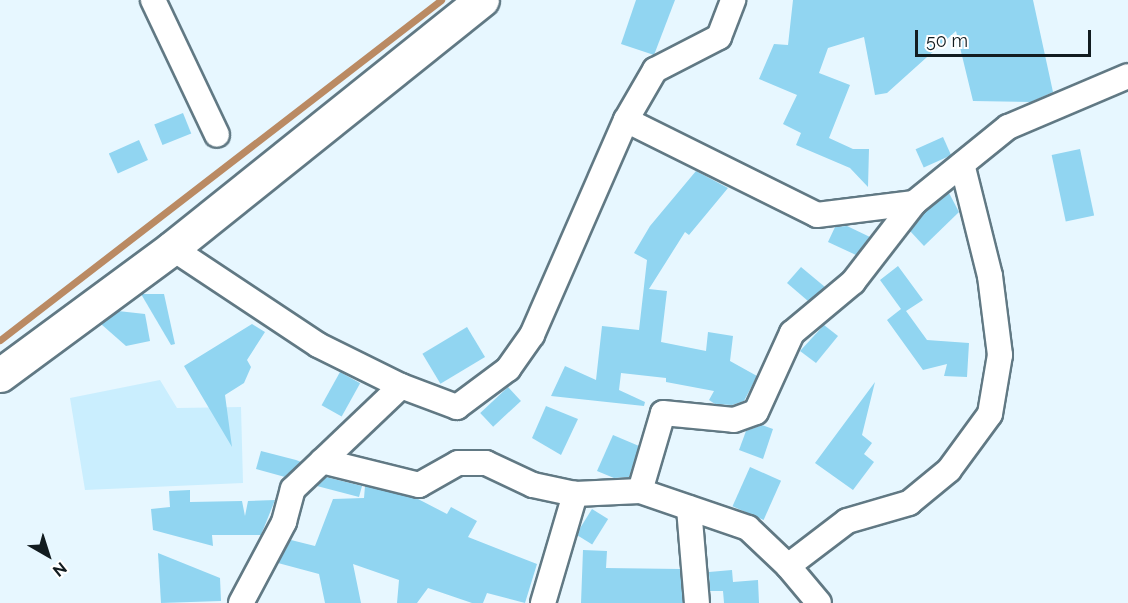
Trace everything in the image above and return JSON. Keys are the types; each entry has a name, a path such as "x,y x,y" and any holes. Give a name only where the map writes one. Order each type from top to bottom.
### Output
{"street":[{"path":"153,0 218,135"},
{"path":"0,375 172,248 482,0"},
{"path":"172,248 318,345 401,386 457,407 508,369 532,335 626,120 655,70 719,37 733,0"},
{"path":"640,491 663,413 734,420 756,412 792,333 853,282 914,203 1008,127 1128,76"},
{"path":"626,120 817,215 914,203"},
{"path":"789,566 847,521 909,503 949,470 990,414 1000,355 990,276 962,164"},
{"path":"241,603 284,522 293,489 401,386"},
{"path":"322,461 419,485 458,463 486,463 533,485 575,494 640,491 748,528 789,566 819,603"},
{"path":"543,603 575,494"},
{"path":"689,508 697,603"}],"shaded area":[{"path":"160,380 177,408 241,407 243,483 85,490 70,398"}],"building":[{"path":"636,0 675,0 654,55 621,44"},
{"path":"793,0 1033,0 1053,92 1031,102 973,101 956,31 887,93 875,95 864,37 828,48 819,73 850,85 829,138 853,149 869,149 868,187 850,168 796,145 801,133 783,124 797,95 759,79 774,44 788,45"},
{"path":"183,113 191,133 162,145 154,125"},
{"path":"943,137 951,155 924,167 916,149"},
{"path":"139,140 148,160 118,174 109,153"},
{"path":"1080,149 1094,216 1066,222 1052,155"},
{"path":"696,171 728,188 689,235 685,232 649,289 667,291 661,342 706,351 708,332 733,336 730,361 757,376 744,401 732,405 715,404 709,400 714,391 666,382 666,378 621,373 619,390 645,402 644,406 551,396 565,366 596,380 602,326 639,330 647,260 634,253 650,226"},
{"path":"949,193 959,212 924,246 910,231 924,213"},
{"path":"847,226 870,237 856,255 828,242 835,227"},
{"path":"898,266 923,300 906,311 927,340 969,343 967,377 944,376 947,364 923,370 887,320 901,309 880,280"},
{"path":"801,267 825,287 808,301 787,283"},
{"path":"141,294 164,294 175,344 171,345"},
{"path":"118,311 145,314 150,341 126,346 101,324"},
{"path":"252,324 265,332 247,360 251,367 244,383 225,395 232,447 184,366"},
{"path":"824,325 838,336 816,363 800,351"},
{"path":"467,327 485,357 440,384 422,354"},
{"path":"340,372 360,383 342,416 322,405"},
{"path":"875,382 862,435 872,443 864,454 874,462 853,490 815,463"},
{"path":"508,387 521,401 493,427 480,413"},
{"path":"546,406 578,419 561,455 532,438"},
{"path":"762,425 773,429 763,459 739,450 746,431"},
{"path":"613,435 639,446 629,477 614,478 597,471"},
{"path":"261,451 301,462 285,477 256,469"},
{"path":"750,467 781,481 764,520 733,506"},
{"path":"326,477 362,486 359,497 317,486"},
{"path":"365,486 418,499 447,514 451,507 477,521 468,537 537,564 525,603 487,593 483,603 472,603 428,588 417,603 397,603 399,580 353,564 361,603 325,603 319,574 278,563 291,540 315,546 333,499 364,498"},
{"path":"190,490 190,502 242,501 245,516 248,501 275,500 261,535 212,535 213,546 153,530 151,509 170,507 169,491"},
{"path":"592,509 608,519 592,545 576,534"},
{"path":"583,550 607,551 606,568 680,569 683,603 581,603"},
{"path":"158,553 220,578 221,601 161,603"},
{"path":"732,570 733,582 758,580 759,603 724,603 723,591 710,591 709,572"}],"waterway":[{"path":"0,340 441,0"}]}
